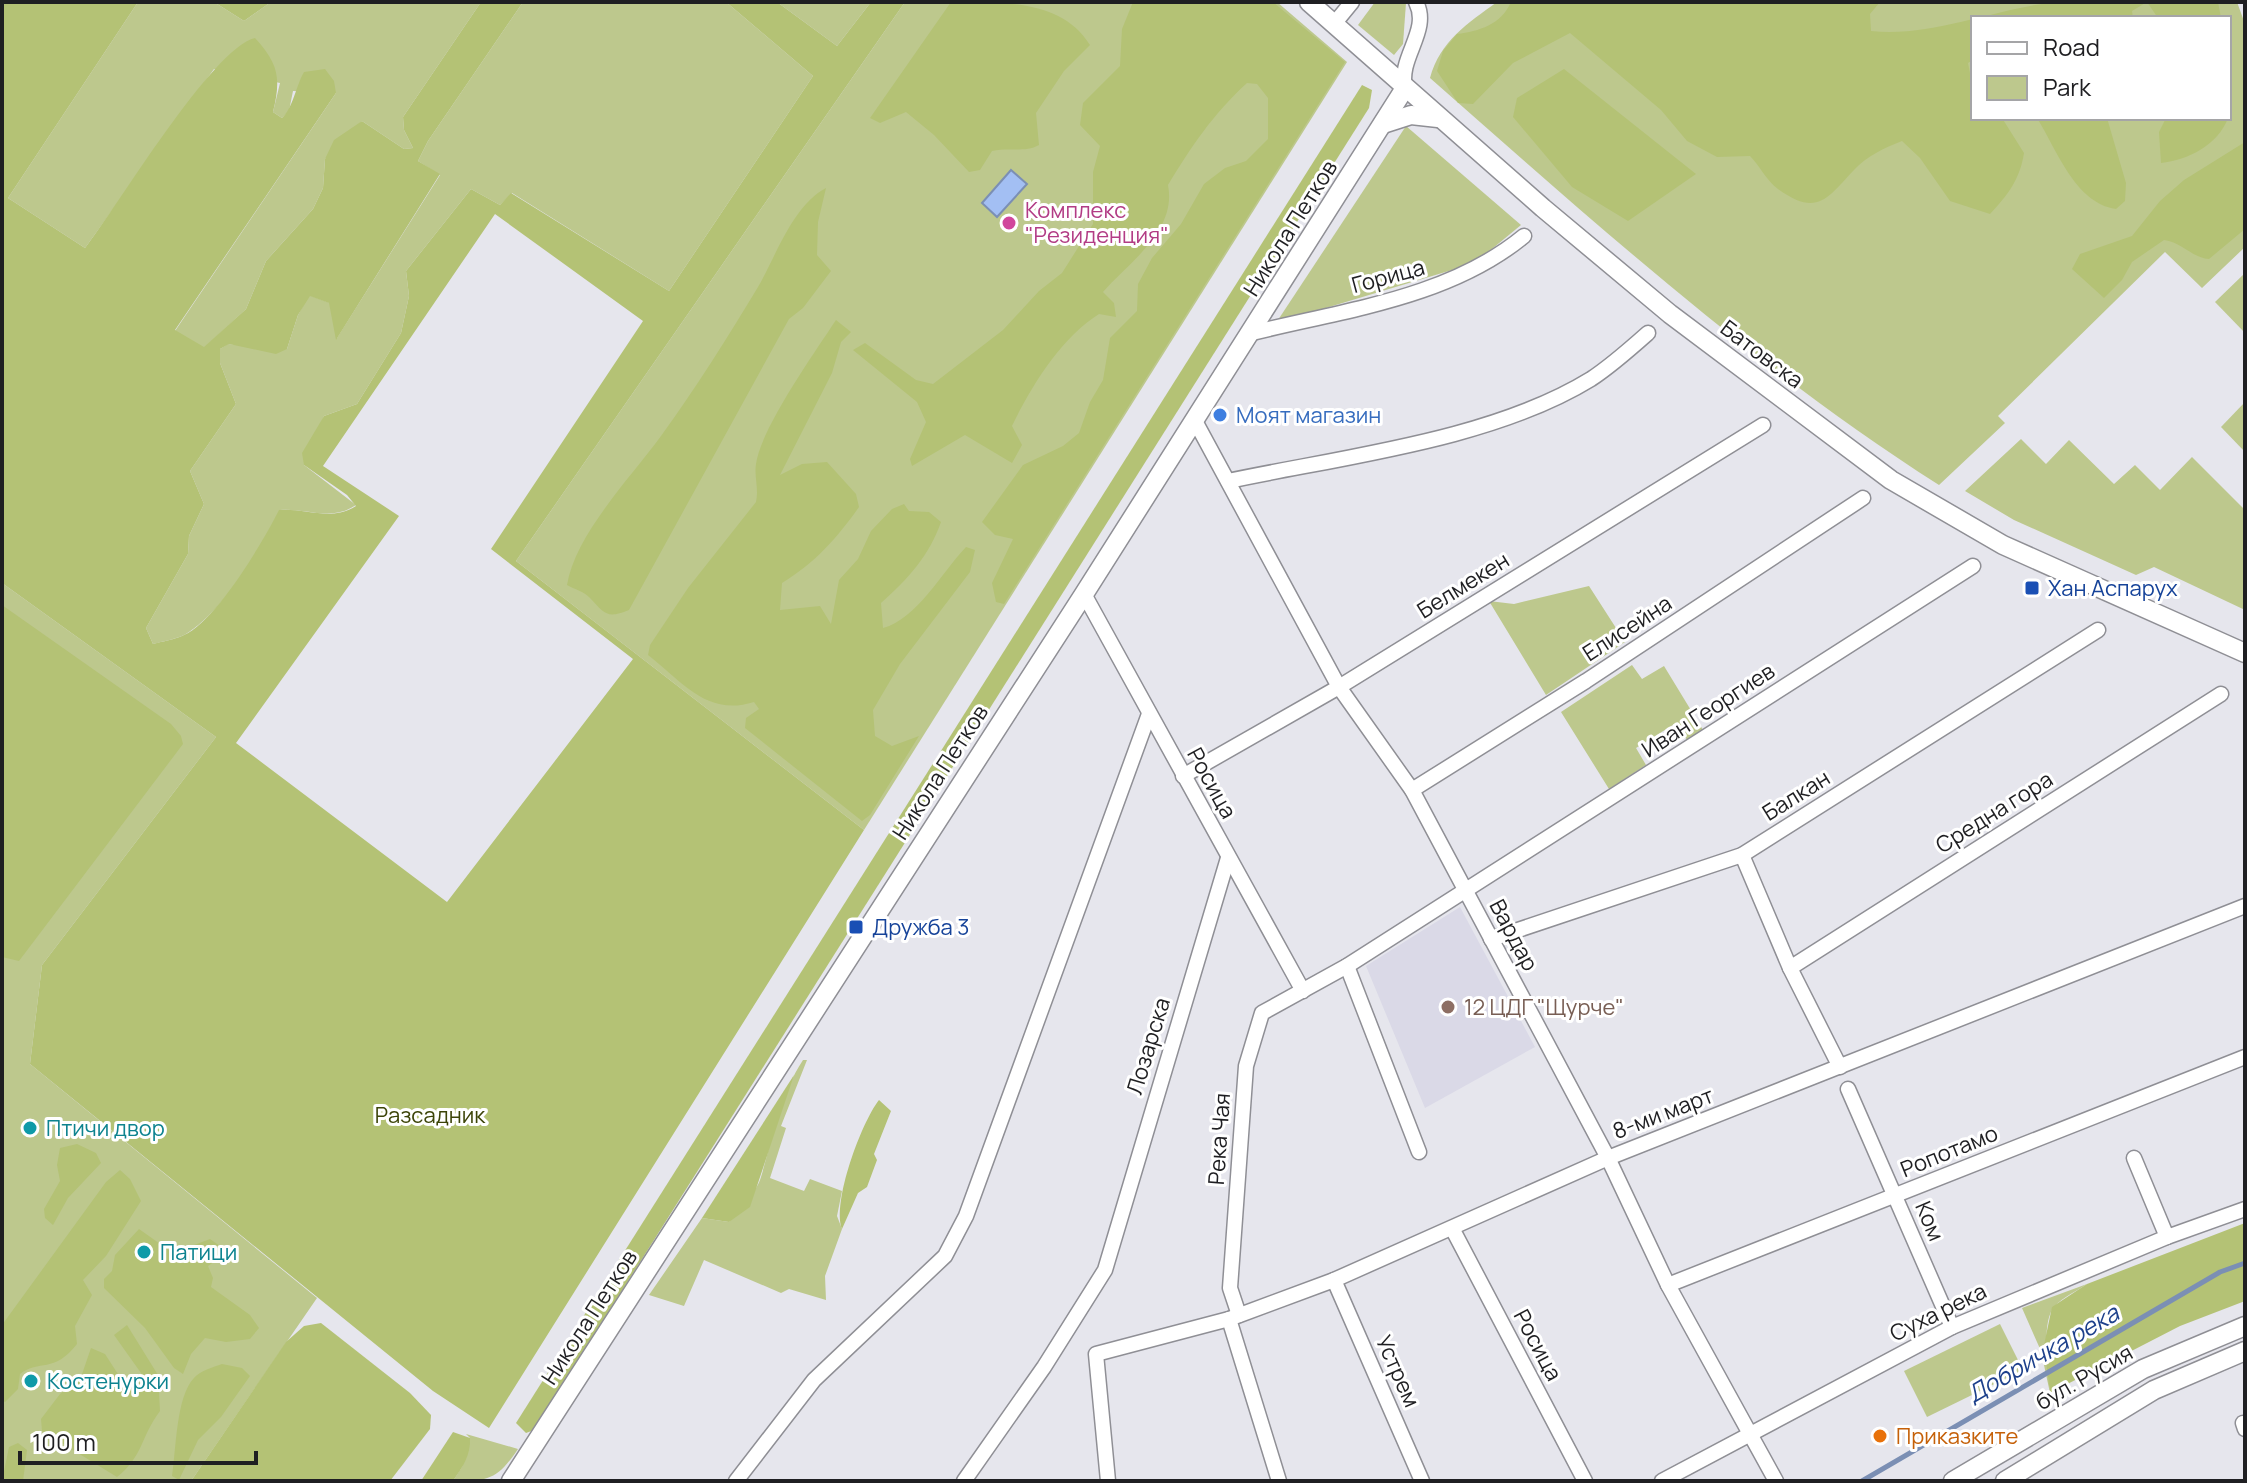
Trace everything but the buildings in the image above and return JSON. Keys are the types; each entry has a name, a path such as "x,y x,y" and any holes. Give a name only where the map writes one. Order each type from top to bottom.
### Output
{"street":[{"name":"Батовска","path":"1309,2 1670,314 1891,480 2003,545 2245,653"},
{"path":"1334,24 1352,2"},
{"path":"1405,88 1402,70 1421,19 1416,2"},
{"name":"Никола Петков","path":"511,1481 1252,333 1405,88"},
{"path":"1383,124 1411,115 1441,119"},
{"name":"Горица","path":"1252,333 1433,287 1486,265 1524,236"},
{"path":"1228,481 1457,432 1506,417 1591,379 1648,333"},
{"name":"Вардар","path":"1194,419 1339,687 1412,790 1608,1158 1668,1285 1776,1481"},
{"name":"Белмекен","path":"1183,776 1339,687 1763,425"},
{"name":"Елисейна","path":"1412,790 1586,681 1863,498"},
{"name":"Иван Георгиев","path":"1466,891 1973,566"},
{"name":"Росица","path":"1084,594 1303,991"},
{"name":"Балкан","path":"1491,939 1742,855 2098,630"},
{"name":"Средна гора","path":"1790,968 2221,694"},
{"path":"736,1481 814,1380 945,1256 994,1148 1149,714"},
{"path":"1742,855 1790,968 1840,1067"},
{"name":"Лозарска","path":"964,1481 1105,1270 1228,858"},
{"path":"1303,991 1466,891"},
{"name":"8-ми март","path":"1108,1481 1096,1354 1234,1317 1334,1280 1453,1230 1608,1158 2245,906"},
{"path":"1347,966 1419,1152"},
{"name":"Река Чая","path":"1279,1481 1234,1317 1230,1288 1246,1066 1262,1013 1303,991"},
{"name":"Ропотамо","path":"1668,1285 2245,1057"},
{"name":"Ком","path":"1848,1089 1952,1327"},
{"path":"2134,1158 2167,1237"},
{"name":"Суха река","path":"1662,1481 1952,1327 2167,1237 2245,1209"},
{"name":"Росица","path":"1453,1230 1585,1481"},
{"name":"Устрем","path":"1334,1280 1422,1481"},
{"name":"бул. Русия","path":"1953,1481 2143,1369 2245,1326"},
{"path":"2005,1481 2154,1390 2245,1351"}],"shaded area":[{"name":"12 ЦДГ \"Щурче\"","path":"1460,907 1535,1047 1425,1108 1366,966"}],"green space":[{"path":"2118,1 2218,2 2221,16 2157,16 2147,2 2132,11 2133,16 1986,16 2058,2"},
{"name":"Разсадник","path":"2,2 138,2 8,198 85,248 191,98 237,48 255,38 269,56 277,81 273,112 282,118 289,109 304,72 325,69 334,81 336,93 175,330 204,347 246,309 266,261 313,209 323,188 325,159 334,140 362,121 404,149 413,148 404,130 403,117 481,2 523,2 428,141 418,161 440,174 336,340 329,303 310,296 298,315 287,349 276,354 229,344 220,349 220,363 236,404 190,471 204,504 189,536 188,554 146,628 153,644 184,635 210,614 250,560 279,510 328,514 356,506 347,495 304,465 302,453 324,416 357,404 401,333 409,296 406,271 471,189 500,205 511,193 669,291 813,76 726,2 777,2 837,46 871,2 905,2 516,561 864,830 489,1428 433,1391 30,1064 42,965 216,737 2,583","holes":["495,214 643,321 491,549 633,659 447,902 236,743 399,516 323,466"]},
{"path":"138,2 214,2 244,21 271,2 481,2 403,117 404,130 413,148 404,149 362,121 325,159 323,188 313,209 266,261 246,309 204,348 175,331 336,93 293,91 289,111 282,118 273,112 280,83 214,69 85,248 8,198"},
{"path":"214,2 271,2 244,21"},
{"path":"523,2 726,2 813,76 669,291 512,193 500,205 471,189 406,271 409,296 401,333 357,404 324,416 304,465 356,505 328,514 280,510 252,560 217,607 185,634 153,644 146,628 188,554 189,536 204,504 190,471 236,404 220,363 220,349 228,344 287,349 298,315 309,295 330,303 337,338 440,175 418,161 428,141"},
{"path":"777,2 871,2 837,46"},
{"path":"905,2 1277,2 1347,62 864,830 516,561"},
{"path":"951,2 992,2 1048,12 1078,30 1090,45 1064,71 1036,113 1039,145 1028,149 992,151 980,170 969,172 934,135 906,112 880,123 870,118"},
{"path":"1133,2 1273,2 1345,62 1004,604 996,602 992,583 1013,539 995,535 982,522 1023,465 1063,446 1079,433 1090,402 1103,380 1110,338 1137,311 1138,284 1152,258 1181,224 1204,184 1225,168 1246,161 1268,139 1268,98 1257,84 1247,83 1194,144 1168,185 1169,202 1158,231 1103,292 1114,303 1116,317 1099,314 1085,324 1060,349 1029,395 1012,426 1022,445 1012,463 965,435 912,466 910,459 926,422 917,402 853,350 865,343 916,380 933,384 1003,330 1039,291 1062,273 1093,224 1093,172 1100,146 1080,125 1083,103 1120,66 1122,29"},
{"path":"1375,2 1406,3 1403,44 1394,55 1358,25"},
{"path":"1497,2 2237,2 2245,24 2245,247 2202,288 2165,252 1998,416 2005,423 1939,485 1805,393 1677,292 1430,78 1441,53 1466,26"},
{"path":"1511,2 1880,2 1870,14 1871,31 1917,30 1971,19 1971,61 1968,63 1971,120 2003,120 2024,153 2020,171 2008,193 1990,214 1950,201 1920,158 1902,141 1864,161 1829,196 1813,203 1803,202 1774,186 1750,156 1717,157 1687,141 1661,110 1570,33 1513,63 1473,104 1458,103 1437,71 1443,51 1457,34 1481,29 1507,10"},
{"path":"1564,69 1696,174 1628,221 1572,187 1513,117 1517,98"},
{"path":"1362,85 1372,90 1369,108 534,1430 526,1433 516,1423"},
{"path":"2038,120 2108,120 2126,183 2125,201 2116,209 2102,205 2089,197 2069,173"},
{"path":"2165,120 2227,120 2217,136 2201,150 2161,163 2159,132"},
{"path":"1406,126 1521,225 1481,258 1462,267 1276,323"},
{"path":"2245,142 2245,229 2209,259 2164,240 2132,262 2122,280 2104,298 2072,269 2080,254 2132,236 2160,201 2184,180"},
{"path":"826,188 818,222 817,255 831,271 803,308 789,319 629,610 607,613 585,594 567,585 581,546 711,363 758,287 786,232 804,206"},
{"path":"2245,273 2245,333 2215,302"},
{"path":"836,320 851,332 841,342 832,373 780,475 802,464 827,462 856,494 859,507 825,549 782,583 780,610 820,606 831,624 839,580 858,559 871,531 892,509 904,504 909,511 929,512 941,522 917,566 881,603 883,628 895,623 918,605 966,547 975,550 970,572 900,664 873,710 875,736 892,746 919,736 870,815 862,821 745,728 746,718 759,709 754,702 723,705 709,701 685,686 648,655 650,645 688,588 756,502 756,464 760,449 790,390"},
{"path":"2245,402 2245,452 2221,427"},
{"path":"2021,439 2046,464 2069,440 2114,484 2135,465 2160,490 2192,457 2245,510 2245,610 2154,567 2136,575 2014,520 1965,491"},
{"path":"2,583 216,737 42,965 30,1064 317,1298 191,1481 2,1481"},
{"path":"1589,586 1625,642 1546,695 1489,601 1514,604"},
{"path":"2,605 171,724 181,736 183,744 19,961 2,957"},
{"path":"1632,665 1642,679 1664,666 1703,730 1687,740 1676,723 1636,748 1646,765 1609,789 1561,712"},
{"path":"803,1060 807,1060 781,1126 786,1128 770,1178 804,1191 810,1179 842,1191 837,1216 842,1229 825,1276 826,1300 789,1289 781,1293 704,1260 684,1306 649,1295 702,1218 729,1222 756,1189 783,1102"},
{"path":"794,1075 750,1207 729,1222 702,1218"},
{"path":"879,1100 891,1111 874,1154 877,1160 867,1187 858,1193 842,1229 841,1201 850,1163 864,1126"},
{"path":"77,1144 96,1153 101,1163 68,1198 53,1225 45,1218 44,1209 60,1181 57,1165 60,1148"},
{"path":"120,1170 130,1179 141,1201 106,1256 83,1280 92,1295 75,1326 77,1344 54,1363 20,1374 18,1389 5,1402 2,1400 2,1325 106,1182"},
{"path":"2245,1223 2245,1301 2180,1326 2050,1393 2044,1345 2052,1307 2087,1284"},
{"path":"139,1229 173,1253 210,1239 220,1246 221,1257 208,1266 213,1278 211,1287 250,1315 259,1328 250,1339 226,1342 205,1338 191,1354 183,1374 174,1368 145,1328 104,1288 104,1279 112,1271 115,1255"},
{"path":"2087,1284 2062,1300 2050,1313 2047,1360 2050,1393 2041,1351 2022,1308"},
{"path":"321,1323 410,1393 431,1415 430,1429 390,1481 191,1481 286,1342 304,1326"},
{"path":"2000,1324 2023,1370 1927,1417 1904,1371"},
{"path":"127,1325 158,1375 160,1411 132,1462 117,1477 42,1431 41,1419 60,1394 81,1377 91,1348 105,1354 125,1385 134,1387 142,1382 141,1373 114,1335"},
{"path":"222,1364 242,1368 250,1376 221,1417 198,1440 179,1480 172,1476 178,1425 188,1386 197,1376"},
{"path":"453,1432 470,1438 460,1471 453,1481 421,1481"},
{"path":"466,1434 518,1449 504,1467 491,1477 453,1481 462,1467 470,1438"},
{"path":"18,1443 27,1450 23,1481 2,1481 9,1447"}],"water":[{"path":"1011,170 1027,184 997,217 982,203"}],"waterway":[{"name":"Добричка река","path":"1862,1481 2220,1272 2245,1263"}],"place":[{"name":"Комплекс \"Резиденция\"","path":"1009,223"},
{"name":"Моят магазин","path":"1220,415"},
{"name":"Хан Аспарух","path":"2032,588"},
{"name":"Дружба 3","path":"856,927"},
{"name":"12 ЦДГ \"Щурче\"","path":"1448,1007"},
{"name":"Птичи двор","path":"30,1128"},
{"name":"Патици","path":"144,1252"},
{"name":"Костенурки","path":"31,1381"},
{"name":"Приказките","path":"1880,1436"}]}
